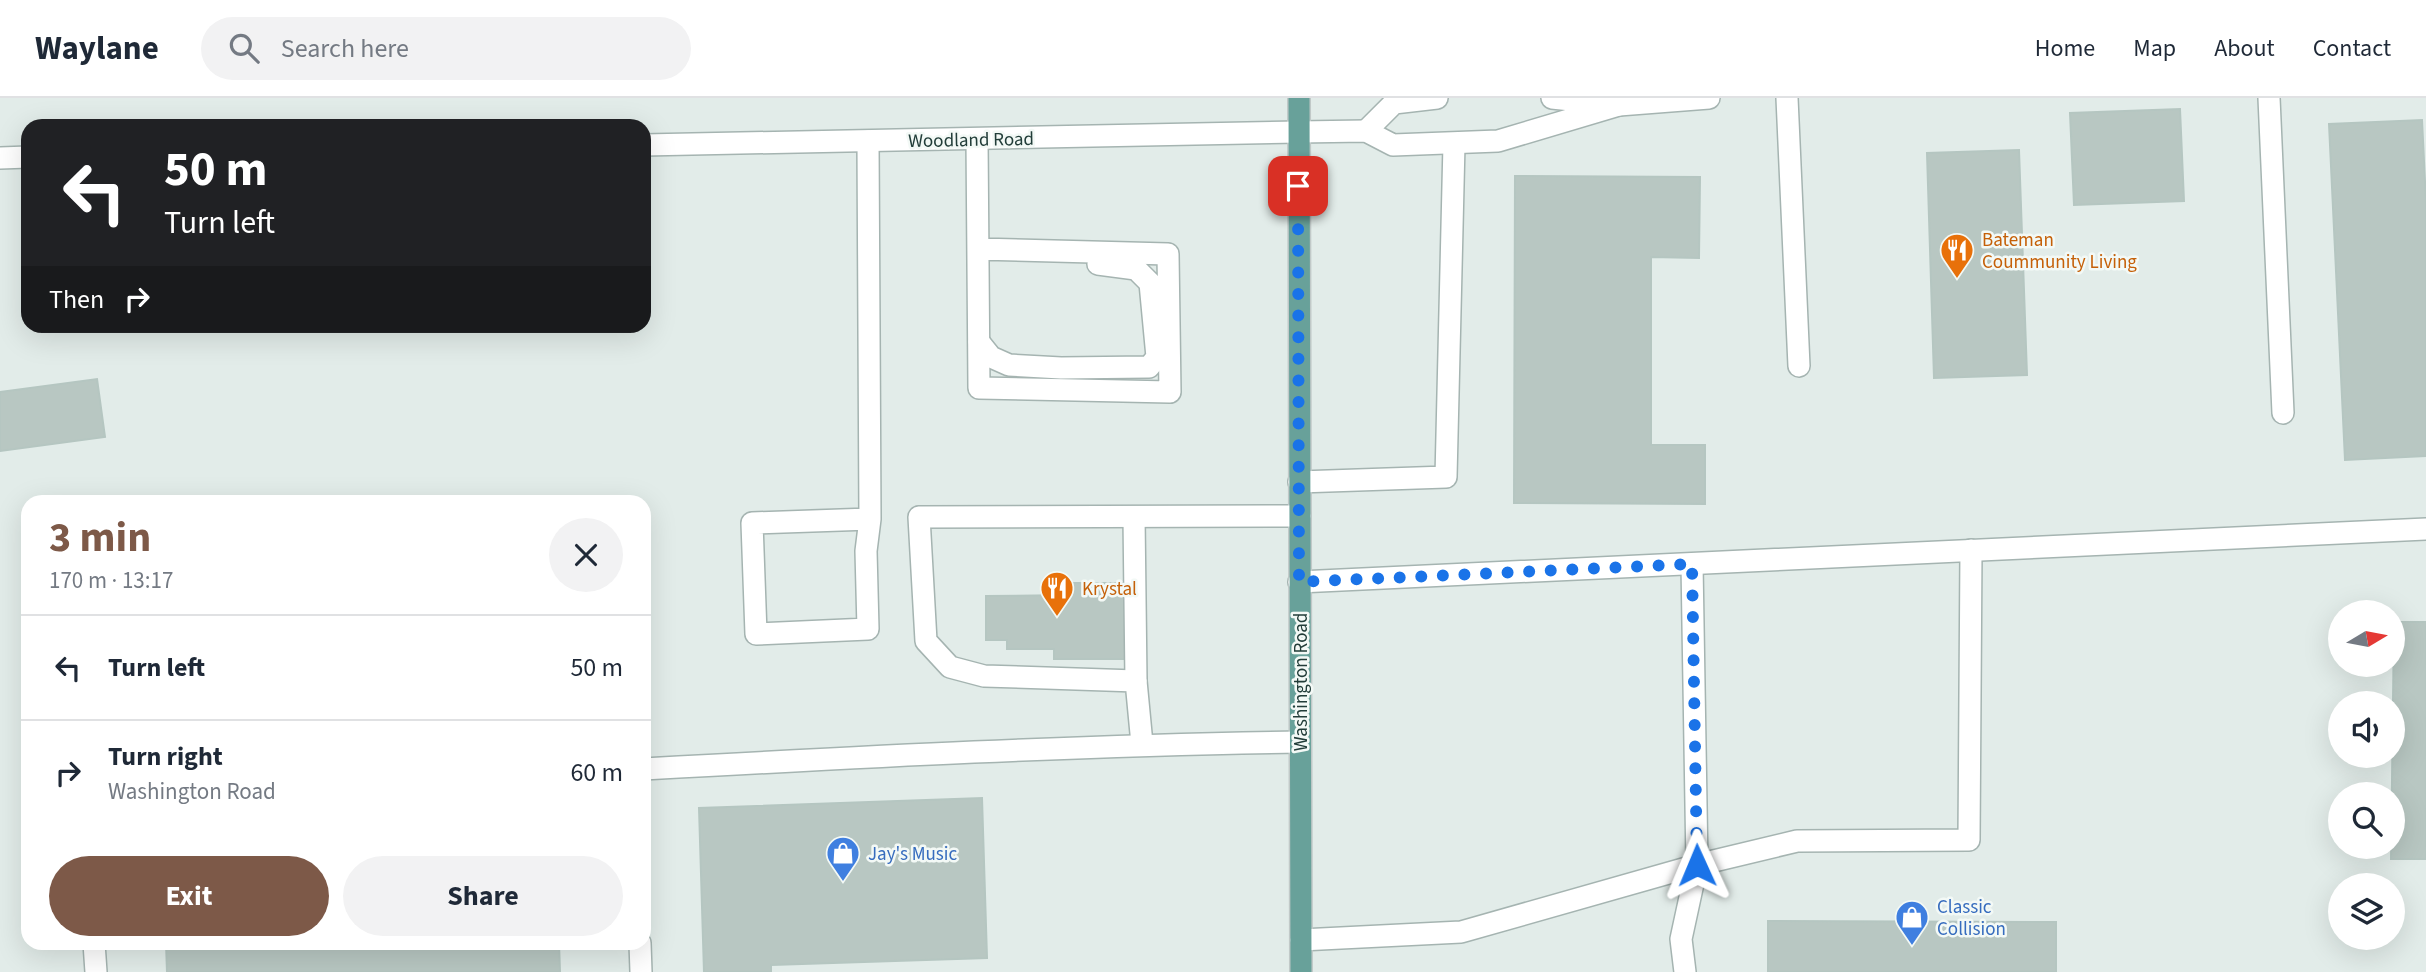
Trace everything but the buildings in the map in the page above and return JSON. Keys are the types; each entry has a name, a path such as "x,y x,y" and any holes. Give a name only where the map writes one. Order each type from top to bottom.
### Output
{"main road":[{"name":"Washington Road","path":"1299,98 1301,972"}],"street":[{"path":"1437,98 1394,103 1366,131 1392,145 1498,141 1619,105"},
{"path":"1552,98 1619,105 1709,98"},
{"path":"1787,98 1799,366"},
{"path":"2269,98 2283,412"},
{"name":"Woodland Road","path":"651,145 1366,131"},
{"path":"977,139 988,249 979,342 979,388 1170,392 1168,254 988,249"},
{"path":"868,141 870,519 866,551 868,629 756,634 752,523 870,519"},
{"path":"1299,482 1446,477 1454,144"},
{"path":"0,158 21,157"},
{"path":"979,342 991,357 1009,365 1149,368 1157,357 1150,282 1136,270 1105,264 1009,265 988,249"},
{"path":"1136,681 984,676 950,667 926,641 919,517 1300,516"},
{"path":"1134,517 1136,681 1142,744"},
{"path":"1299,582 2426,529"},
{"path":"1301,940 1461,932 1697,865 1797,841 1969,840 1971,550"},
{"path":"1685,972 1681,939 1697,865 1692,564"},
{"path":"651,769 1142,744 1300,742"},
{"path":"94,950 96,972"},
{"path":"640,950 641,972"}],"place":[{"name":"Bateman Coummunity Living","path":"1957,280"},
{"name":"Krystal","path":"1057,618"},
{"name":"Jay's Music","path":"843,883"},
{"name":"Classic Collision","path":"1912,947"}],"route":[{"path":"1298,186 1299,582 1692,564 1697,865"}]}
